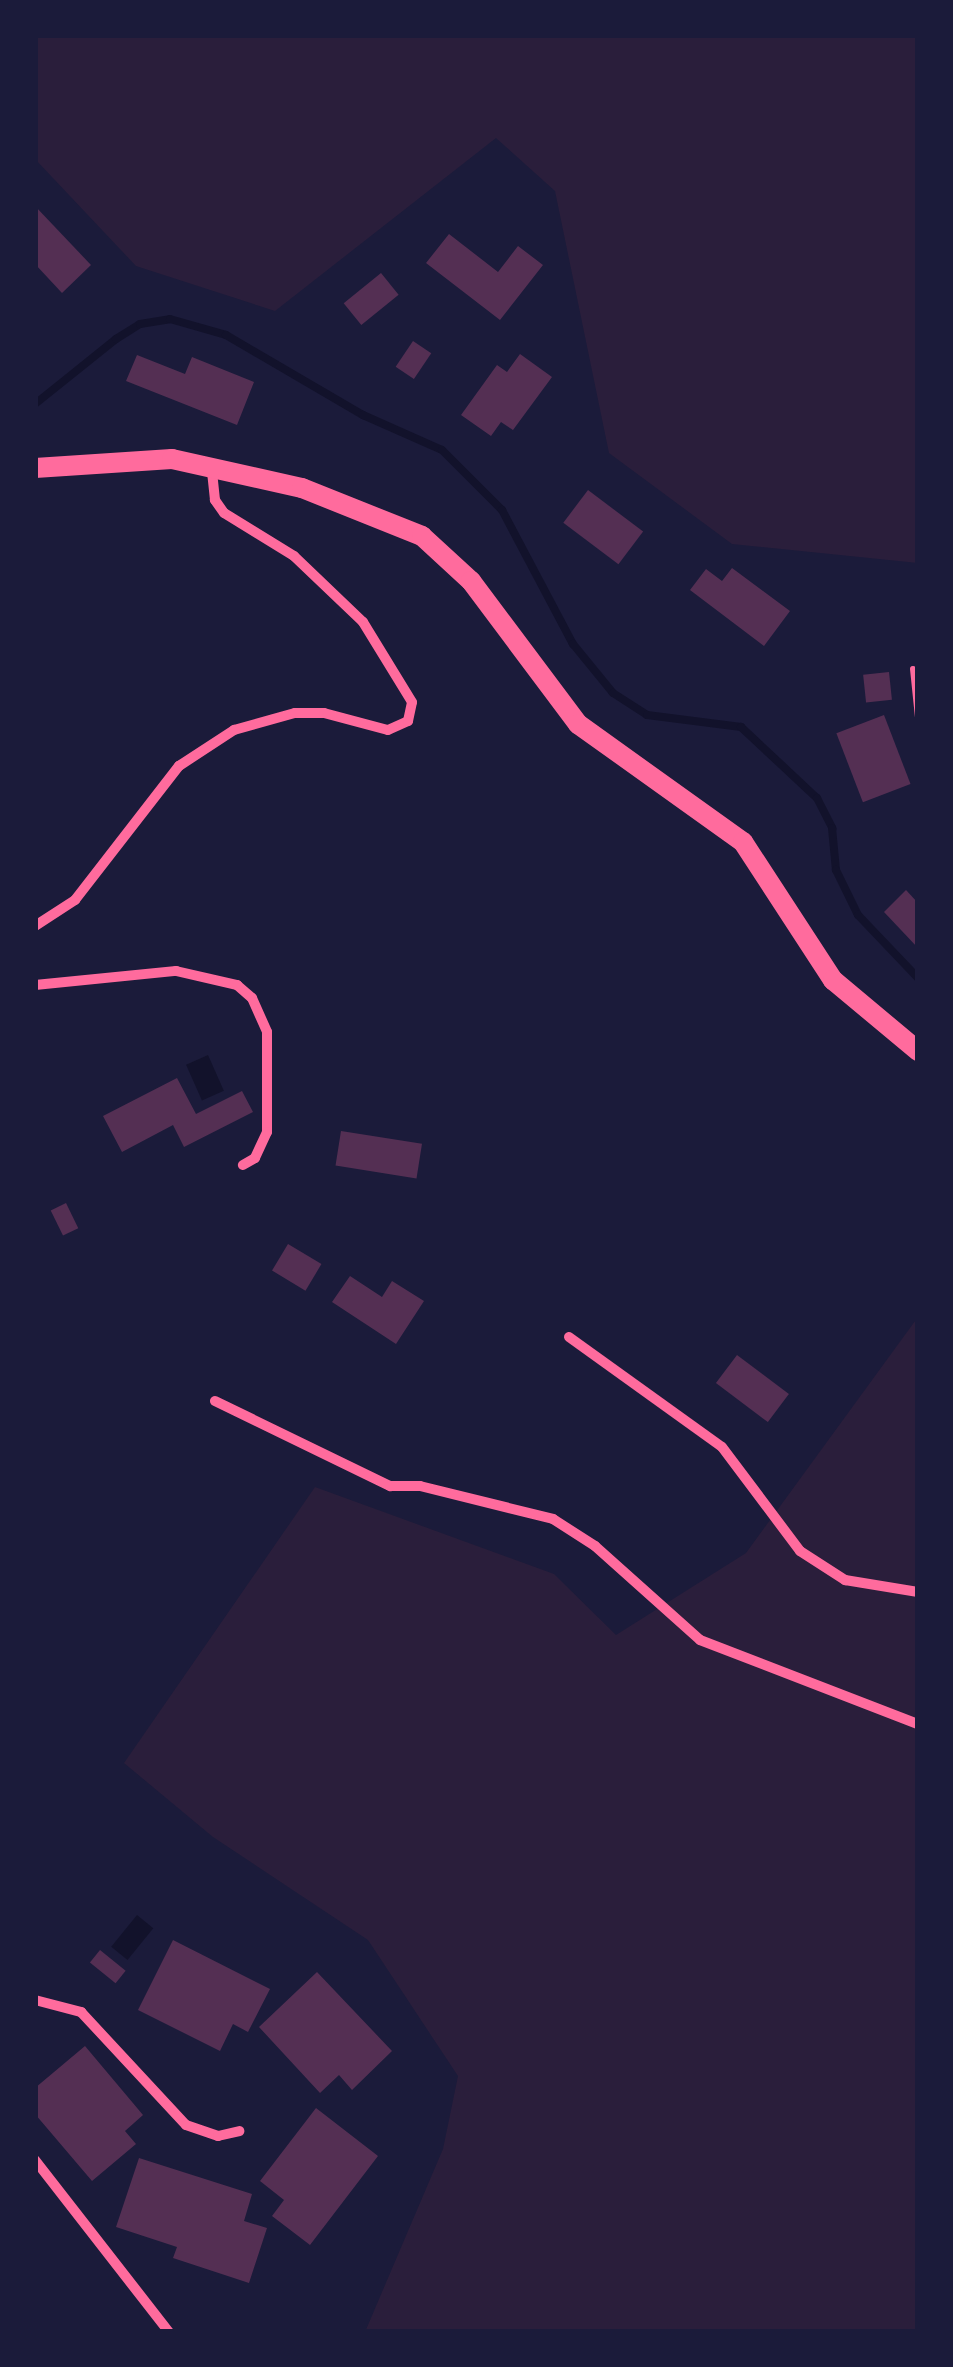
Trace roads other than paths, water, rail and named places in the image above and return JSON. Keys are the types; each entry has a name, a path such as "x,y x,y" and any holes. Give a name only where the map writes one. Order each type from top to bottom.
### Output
{"main road":[{"path":"35,468 155,456 366,509 438,548 471,582 578,724 743,842 833,980 918,1051"}],"street":[{"path":"35,926 76,900 179,766 234,730 294,712 324,712 388,730 408,721 412,702 363,622 294,556 224,513 215,500 212,468"},
{"path":"35,986 176,971 237,985 252,998 266,1032 266,1132 255,1158 243,1165"},
{"path":"569,1337 722,1447 800,1551 845,1580 918,1592"},
{"path":"215,1402 390,1486 420,1486 554,1519 595,1546 700,1640 918,1724"},
{"path":"35,2000 81,2012 186,2125 218,2136 239,2132"},
{"path":"35,2160 169,2332"}],"lane":[{"path":"912,668 918,717"}],"waterway":[{"path":"35,404 116,339 140,324 170,319 226,335 363,415 442,450 502,510 573,644 613,693 647,715 741,727 817,798 832,828 836,870 858,915 918,978"}]}
